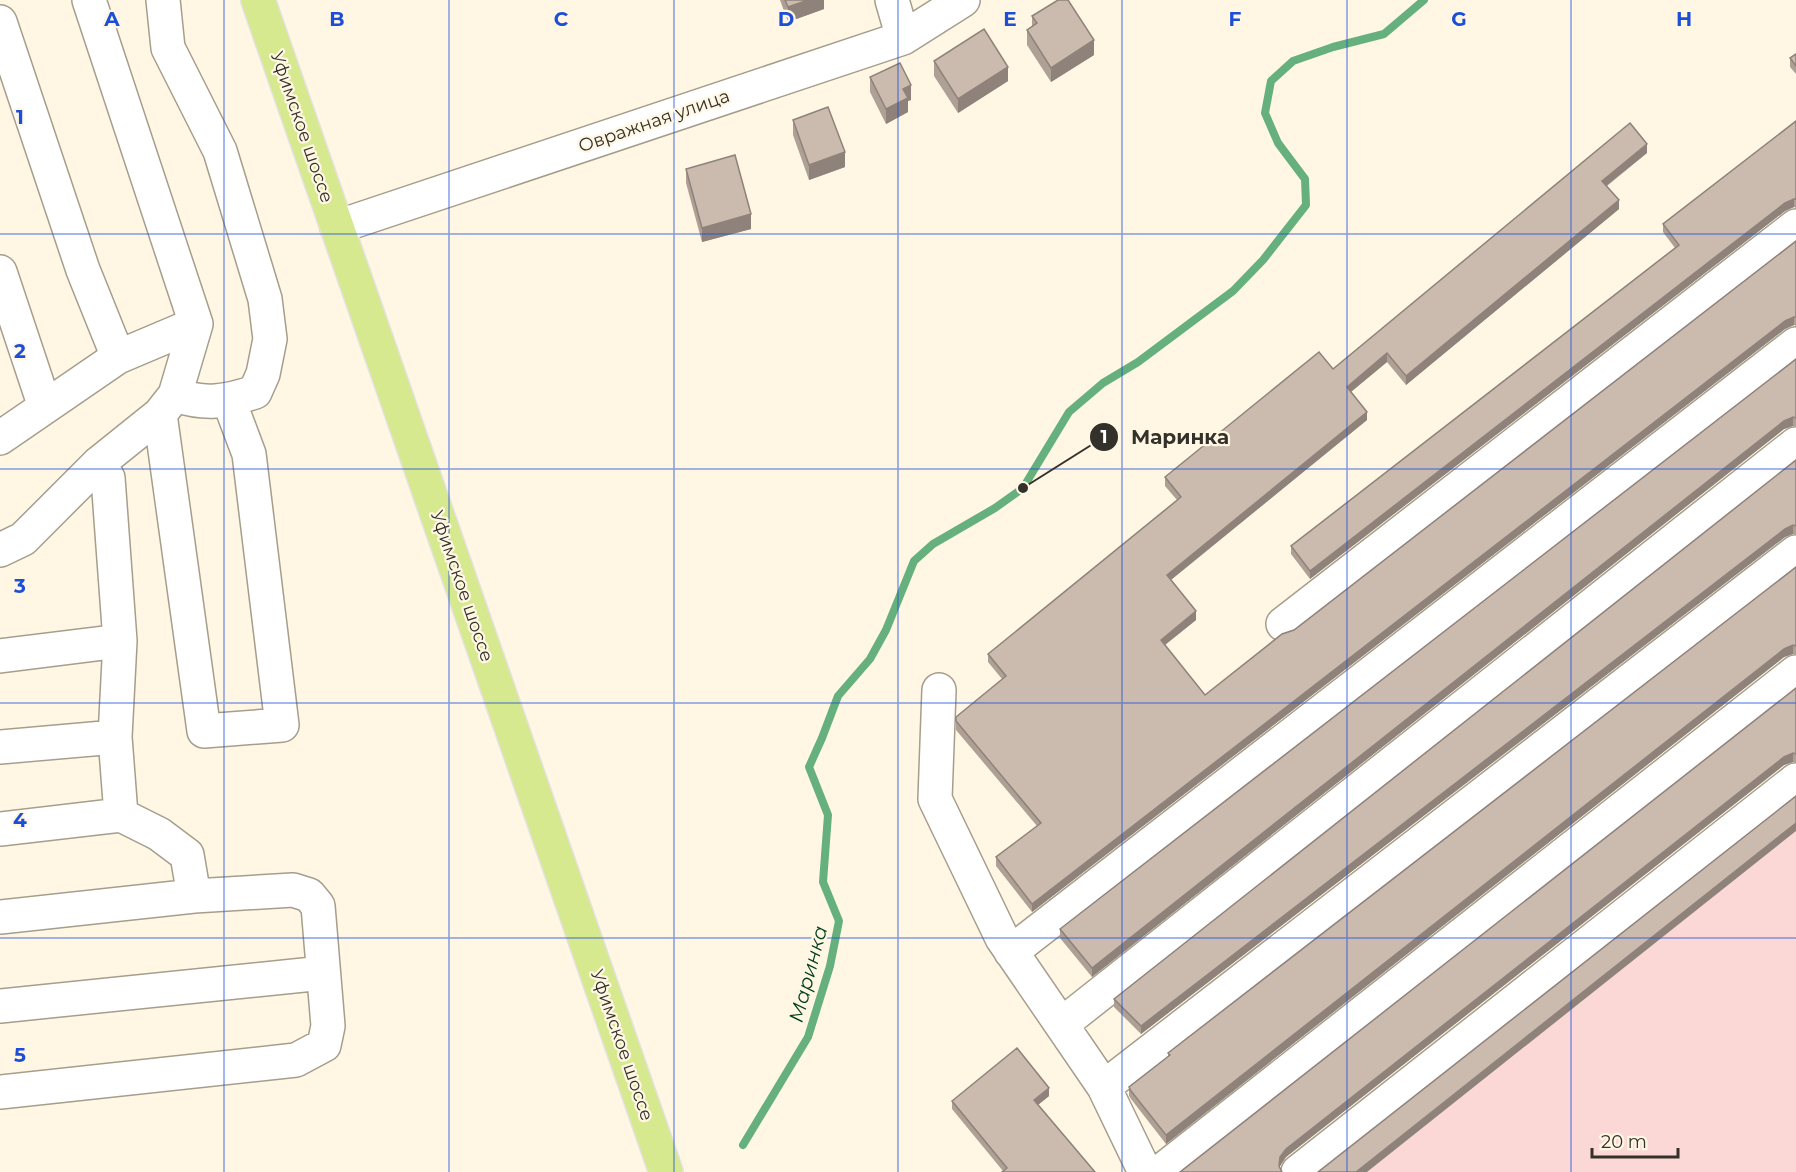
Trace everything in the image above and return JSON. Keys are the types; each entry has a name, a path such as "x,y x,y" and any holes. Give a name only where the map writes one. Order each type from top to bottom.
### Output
{"main road":[{"name":"Уфимское шоссе","path":"258,0 666,1172"}],"street":[{"path":"89,0 196,324 168,405 204,731 282,725 249,454 229,401"},
{"path":"0,550 23,539 99,463 168,405 229,401 255,392 263,374 270,339 265,299 220,151 168,48 163,0"},
{"path":"892,0 903,38"},
{"name":"Овражная улица","path":"337,228 903,38 963,0"},
{"path":"0,22 83,270 118,357"},
{"path":"1283,624 1796,226"},
{"path":"0,273 45,407"},
{"path":"0,438 118,357 196,324"},
{"path":"1011,952 1796,344"},
{"path":"1062,1024 1796,444"},
{"path":"99,463 108,478 120,641 115,737 121,815"},
{"path":"1104,1087 1796,552"},
{"path":"0,656 120,641"},
{"path":"1160,1172 1796,672"},
{"path":"939,690 935,799 1002,938 1104,1087 1145,1172"},
{"path":"0,747 115,737"},
{"path":"1298,1172 1796,780"},
{"path":"0,829 121,815 159,834 187,855 194,896"},
{"path":"0,916 194,896 293,890 309,895 318,906 328,1026 324,1045 296,1060 0,1092"},
{"path":"0,1006 323,973"}],"shaded area":[{"path":"1796,831 1796,1172 1367,1172"}],"building":[{"path":"785,0 808,0 788,7"},
{"path":"1058,0 1068,0 1094,40 1051,68 1027,30 1037,23 1032,16"},
{"path":"984,29 1008,67 958,99 934,61"},
{"path":"1796,54 1796,66 1790,58"},
{"path":"900,63 911,85 903,89 908,98 886,109 870,77"},
{"path":"828,107 845,152 809,165 793,120"},
{"path":"1796,121 1796,199 1785,203 1310,571 1291,546 1679,245 1663,224"},
{"path":"1630,123 1647,144 1602,181 1619,200 1406,376 1387,353 1347,387 1367,412 1167,575 1196,611 1161,640 1205,695 1282,634 1294,630 1796,241 1796,317 1785,321 1032,904 996,857 1041,823 956,721 956,717 1006,676 988,654 1181,497 1165,477 1319,352 1333,369"},
{"path":"735,155 751,214 702,228 686,169"},
{"path":"1796,359 1796,418 1784,421 1092,968 1060,929"},
{"path":"1796,460 1796,526 1785,529 1141,1026 1114,999"},
{"path":"1796,567 1796,646 1784,649 1166,1135 1129,1087 1170,1055 1168,1053"},
{"path":"1796,688 1796,754 1784,757 1286,1149 1280,1157 1279,1166 1282,1172 1180,1172"},
{"path":"1796,796 1796,823 1356,1172 1318,1172"},
{"path":"1017,1048 1049,1088 1034,1100 1095,1172 1002,1172 1007,1168 952,1101"}],"waterway":[{"name":"Маринка","path":"743,1145 808,1037 830,966 839,921 823,882 828,815 809,767 838,696 870,659 886,630 914,561 933,544 995,508 1023,488 1069,412 1103,383 1138,362 1233,291 1263,260 1306,205 1305,179 1278,143 1265,113 1271,81 1293,61 1333,47 1384,34 1424,0"}],"place":[{"name":"Маринка","path":"1023,488"}]}
